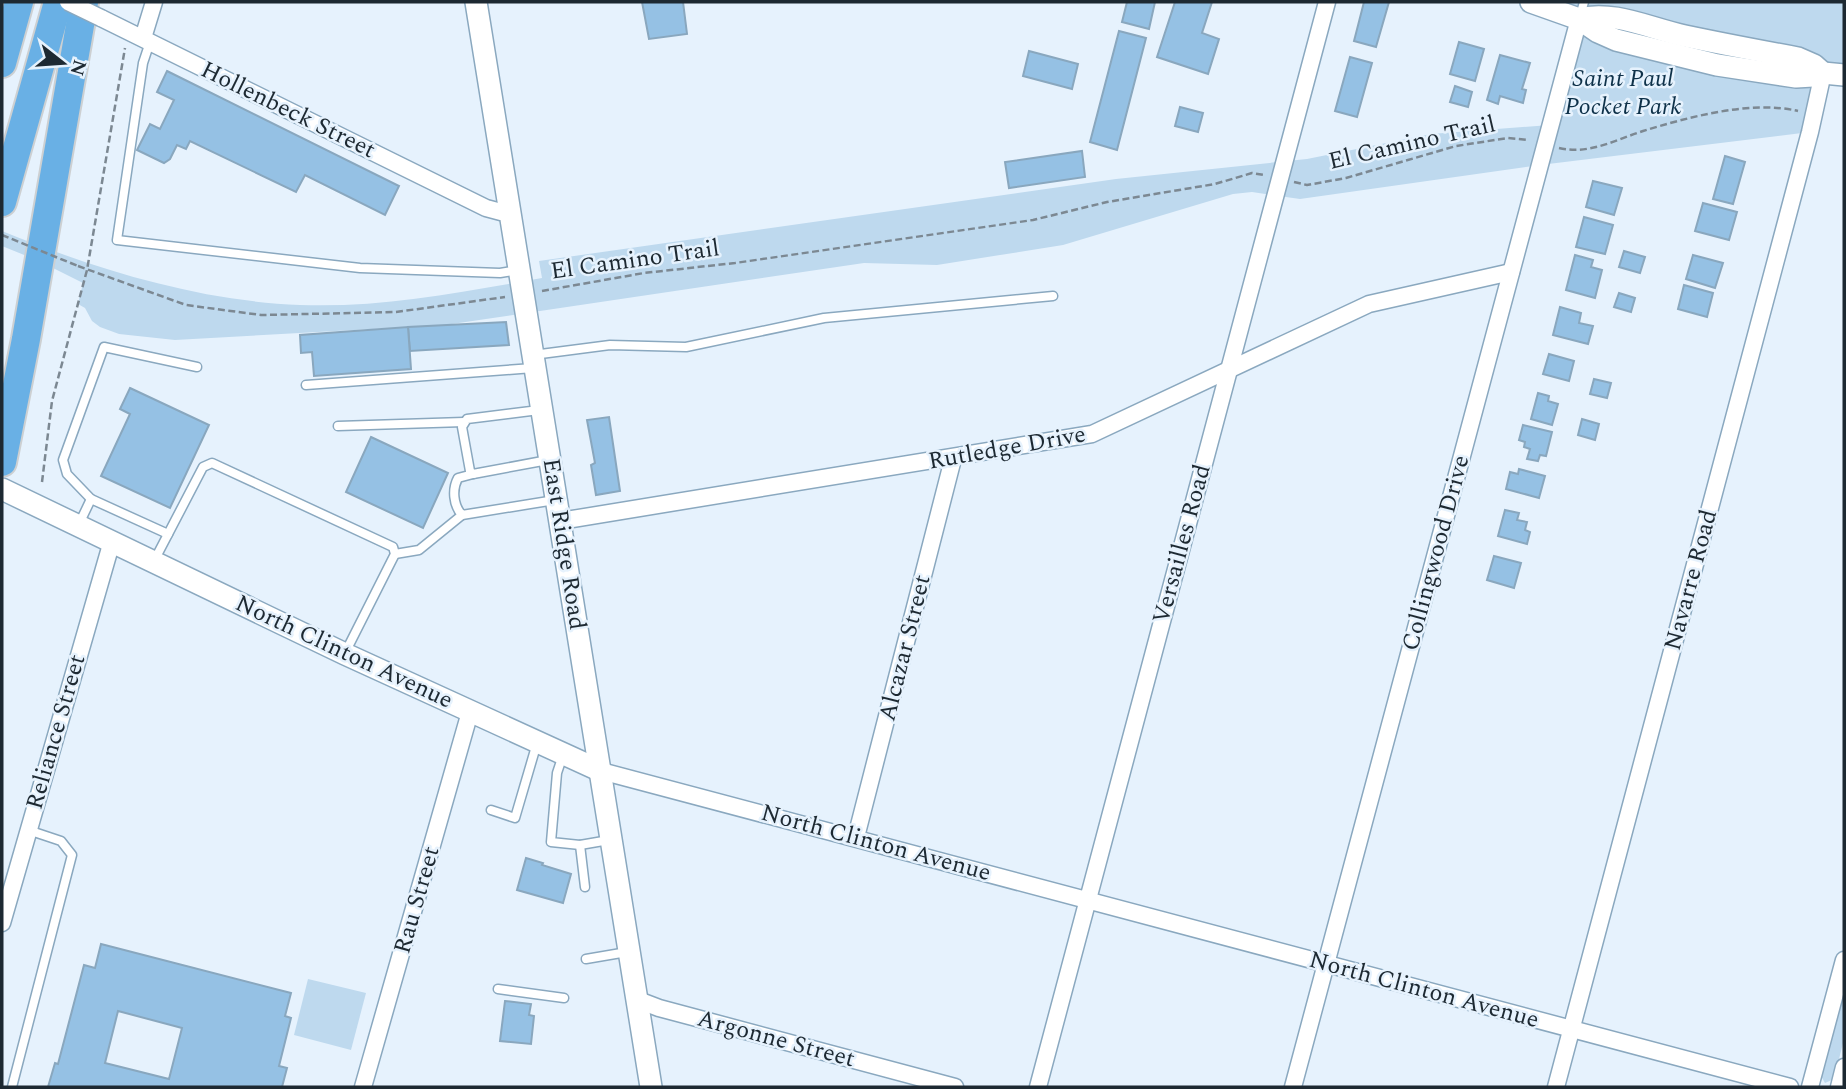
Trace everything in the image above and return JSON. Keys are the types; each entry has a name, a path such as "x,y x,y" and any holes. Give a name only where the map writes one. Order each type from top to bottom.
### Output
{"highway":[{"path":"2,62 19,2"},
{"path":"2,202 58,2"},
{"path":"2,462 92,10"}],"main road":[{"name":"East Ridge Road","path":"476,2 651,1087"},
{"path":"1531,2 1581,10 1596,16 1688,37 1798,58 1834,74"},
{"name":"North Clinton Avenue","path":"2,489 345,654 601,771"}],"street":[{"name":"Hollenbeck Street","path":"68,2 92,10 128,31 486,208 501,212 510,211"},
{"path":"146,40 154,2"},
{"name":"Versailles Road","path":"1038,1087 1327,2"},
{"name":"Collingwood Drive","path":"1293,1087 1581,10"},
{"name":"Navarre Road","path":"1556,1087 1807,146 1834,74"},
{"name":"Rutledge Drive","path":"560,521 953,459 1093,434 1369,304 1511,272"},
{"name":"Alcazar Street","path":"856,837 953,459"},
{"name":"Reliance Street","path":"2,923 112,541"},
{"name":"Rau Street","path":"363,1087 470,712"},
{"name":"North Clinton Avenue","path":"601,771 1790,1087"},
{"path":"1810,1087 1844,960"},
{"name":"Argonne Street","path":"638,1000 955,1087"},
{"path":"1839,1087 1844,1067"}],"lane":[{"path":"146,40 117,240 360,268 500,273 520,270"},
{"path":"306,385 535,361 610,345 686,347 824,318 1053,296"},
{"path":"168,534 91,499 66,474 63,460 104,347 197,367"},
{"path":"338,426 464,422 467,419 542,409"},
{"path":"464,422 462,427 470,471 473,474"},
{"path":"462,515 456,509 454,486 458,478 550,460"},
{"path":"154,561 203,467 212,463 394,547 395,554 345,654"},
{"path":"78,525 91,499"},
{"path":"395,554 419,550 462,515 557,499"},
{"path":"491,810 515,818 537,743"},
{"path":"562,755 557,773 551,842 580,845 612,840"},
{"path":"12,1087 72,855 61,841 28,830"},
{"path":"580,845 584,887"},
{"path":"586,959 630,952"},
{"path":"498,989 564,998"}],"path":[{"path":"42,482 52,401 87,270 128,31"},
{"name":"El Camino Trail","path":"540,291 644,272 735,263 1033,220 1107,202 1215,184 1252,173 1307,185 1346,178 1441,149 1508,138 1582,151 1646,130 1734,109 1760,107 1798,111"},
{"path":"2,235 78,267 186,305 261,315 396,312 509,296"}],"green space":[{"name":"Saint Paul Pocket Park","path":"1531,2 1844,2 1844,75 1823,73 1810,132 1540,165 1300,199 1252,192 1233,194 1063,245 937,265 864,263 445,325 175,340 119,334 100,327 92,321 85,308 78,304 83,283 2,246 2,231 110,270 223,297 300,305 361,304 421,298 542,278 539,261 1116,179 1307,159 1431,134 1550,125 1579,19"},
{"path":"308,979 366,993 351,1050 294,1035"},
{"path":"1844,988 1844,1039 1834,1079 1825,1083 1821,1076"}],"building":[{"path":"642,2 683,2 687,34 649,39"},
{"path":"1127,2 1155,2 1149,29 1122,22"},
{"path":"1175,2 1212,2 1202,33 1219,39 1208,74 1157,57"},
{"path":"1364,2 1389,2 1376,47 1354,41"},
{"path":"1119,31 1146,38 1117,150 1090,142"},
{"path":"1459,42 1484,49 1475,81 1450,74"},
{"path":"1029,51 1078,64 1072,89 1023,76"},
{"path":"1500,55 1530,63 1522,89 1526,90 1523,103 1500,96 1498,104 1487,100"},
{"path":"1350,57 1372,63 1357,117 1335,111"},
{"path":"167,71 399,186 385,215 305,175 296,192 190,141 186,149 177,145 170,159 164,163 137,150 150,124 160,129 174,100 157,92"},
{"path":"1455,86 1472,92 1468,107 1450,102"},
{"path":"1180,107 1203,113 1198,132 1175,126"},
{"path":"1082,151 1085,177 1009,188 1005,162"},
{"path":"1725,156 1745,162 1733,204 1713,199"},
{"path":"1593,181 1622,188 1614,215 1586,207"},
{"path":"1703,203 1737,212 1729,240 1695,231"},
{"path":"1584,217 1613,225 1605,254 1576,247"},
{"path":"1624,251 1645,257 1640,273 1619,267"},
{"path":"1575,255 1593,260 1591,267 1602,270 1595,298 1566,290"},
{"path":"1693,255 1723,263 1715,288 1686,279"},
{"path":"1684,285 1713,293 1707,317 1678,309"},
{"path":"1619,293 1635,298 1631,312 1614,307"},
{"path":"1560,307 1581,313 1579,323 1593,326 1588,344 1553,335"},
{"path":"506,322 509,345 410,351 408,327"},
{"path":"408,327 411,369 314,376 312,352 301,353 300,335"},
{"path":"1549,354 1574,361 1569,381 1543,374"},
{"path":"1594,379 1611,383 1607,398 1590,394"},
{"path":"130,388 209,425 170,508 101,476 130,414 120,409"},
{"path":"1538,393 1549,396 1548,401 1558,404 1552,425 1531,419"},
{"path":"609,417 620,491 596,495 591,465 595,463 587,420"},
{"path":"1582,419 1599,424 1595,440 1578,435"},
{"path":"1523,425 1552,432 1546,456 1540,455 1538,461 1527,459 1530,449 1524,447 1525,442 1519,440"},
{"path":"371,437 448,473 423,528 346,492"},
{"path":"1519,469 1545,476 1539,498 1506,489 1510,472 1518,474"},
{"path":"1505,510 1519,513 1517,520 1527,522 1525,530 1530,532 1527,544 1498,536"},
{"path":"1494,556 1521,563 1514,588 1487,580"},
{"path":"526,858 571,874 563,903 517,890"},
{"path":"101,944 291,993 285,1016 291,1018 279,1066 287,1068 282,1087 48,1087 55,1063 58,1064 84,965 95,968","holes":["118,1011 182,1028 169,1079 105,1063"]},
{"path":"505,1001 531,1004 529,1015 534,1016 531,1044 500,1041"}]}
